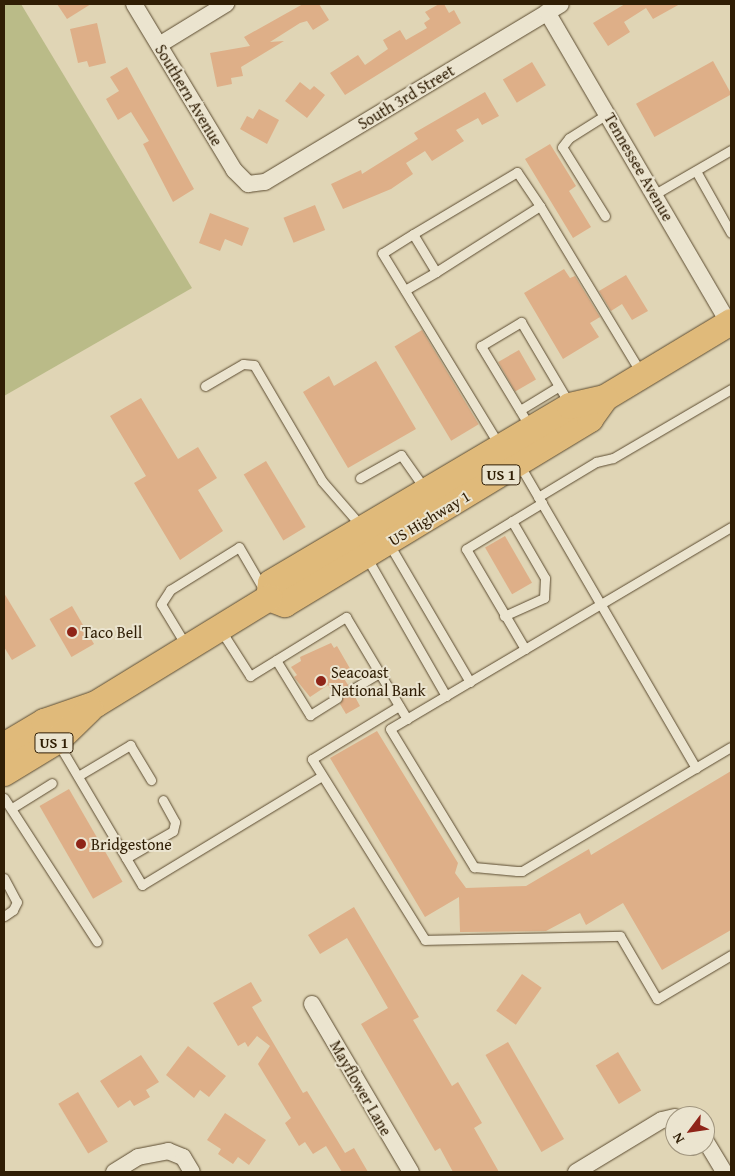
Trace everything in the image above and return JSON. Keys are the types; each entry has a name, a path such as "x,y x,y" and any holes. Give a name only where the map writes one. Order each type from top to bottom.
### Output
{"main road":[{"name":"US Highway 1","path":"269,598 285,604 365,556 379,531 426,492 590,419 605,398 730,323"},
{"name":"US Highway 1","path":"9,740 44,722 96,704 269,598 271,584 379,531 510,456 526,420 564,396 605,398"},
{"name":"US Highway 1","path":"4,773 57,741 96,704"}],"street":[{"name":"Southern Avenue","path":"134,4 234,170 248,184"},
{"path":"159,44 226,4"},
{"name":"Tennessee Avenue","path":"554,8 608,114 730,323"},
{"name":"South 3rd Street","path":"248,184 265,182 554,8"},
{"name":"Mayflower Lane","path":"312,1004 411,1172"},
{"path":"576,1172 665,1119"},
{"path":"114,1172 138,1157 168,1151 183,1156 192,1172"},
{"path":"714,1156 724,1172"}],"lane":[{"path":"605,216 562,147 569,138 608,114"},
{"path":"655,194 731,150"},
{"path":"696,170 731,232"},
{"path":"642,376 540,206 517,172 382,252 510,456 540,500 696,768"},
{"path":"405,290 540,206"},
{"path":"413,234 436,272"},
{"path":"526,420 481,346 521,322 564,396"},
{"path":"205,386 243,364 254,365 322,481 379,531 470,682"},
{"path":"525,649 466,548 512,521 596,462 613,458 731,389"},
{"path":"360,478 402,454 426,492"},
{"path":"504,616 544,598 545,578 512,521"},
{"path":"731,527 390,729 474,868 522,871 731,747"},
{"path":"188,649 161,604 170,590 239,548 269,598"},
{"path":"365,556 446,696"},
{"path":"220,629 250,676 346,617 407,719"},
{"path":"276,660 310,715 336,698"},
{"path":"351,690 379,673"},
{"path":"399,706 312,759 425,940 620,936 657,999 731,955"},
{"path":"57,741 142,884 322,776"},
{"path":"78,776 130,745 151,780"},
{"path":"12,808 52,783"},
{"path":"4,798 97,942"},
{"path":"126,858 173,831 175,822 163,800"},
{"path":"4,878 17,902 13,910 4,916"}],"green space":[{"path":"4,4 21,4 192,288 4,396"}],"building":[{"path":"57,4 91,4 67,19"},
{"path":"303,4 319,4 329,20 313,30 307,21 300,23 270,42 284,41 241,67 243,76 231,78 232,84 217,87 210,53 250,46 244,37"},
{"path":"439,4 444,4 449,13 454,10 461,23 345,95 330,73 358,55 365,65 388,49 383,40 400,30 406,40 427,28 424,23 430,19 425,12"},
{"path":"625,4 680,4 653,19 646,8 624,22 630,32 608,46 593,23"},
{"path":"97,23 106,63 89,67 87,61 78,63 70,29"},
{"path":"713,61 731,94 654,137 636,104"},
{"path":"532,62 546,85 517,103 503,80"},
{"path":"127,67 194,189 173,202 143,144 149,141 131,112 118,120 106,99 119,91 110,77"},
{"path":"300,82 310,90 314,86 325,95 307,118 285,101"},
{"path":"485,92 499,116 482,125 478,118 456,130 464,141 432,161 425,151 406,163 413,174 391,189 343,209 331,184 361,170 362,174 418,139 414,133"},
{"path":"259,109 279,120 267,144 240,129 247,116 253,119"},
{"path":"550,144 576,186 569,191 591,227 573,238 525,159"},
{"path":"315,205 325,230 294,243 283,218"},
{"path":"210,213 249,228 242,246 225,239 220,251 199,243"},
{"path":"564,269 570,278 575,276 600,317 590,323 599,337 563,359 524,293"},
{"path":"626,275 648,311 632,320 622,304 611,311 599,291"},
{"path":"422,330 479,424 451,441 395,346"},
{"path":"519,350 536,379 515,391 498,362"},
{"path":"376,361 416,429 348,468 303,392 329,376 334,386"},
{"path":"141,398 178,459 198,447 217,478 198,490 223,531 180,560 134,483 146,476 110,416"},
{"path":"266,461 306,527 283,540 244,474"},
{"path":"505,536 532,583 512,594 485,548"},
{"path":"4,593 36,646 12,660 4,647"},
{"name":"Taco Bell","path":"72,606 94,644 71,657 49,619"},
{"name":"Seacoast National Bank","path":"331,643 334,648 337,646 352,672 343,677 348,685 345,693 354,695 360,706 346,714 340,704 343,698 340,693 333,693 328,685 310,697 294,677 297,675 291,667 301,661 300,657"},
{"path":"377,731 458,863 455,873 466,888 526,886 589,849 591,855 731,771 731,930 662,970 623,903 586,925 580,913 546,931 460,932 459,897 425,917 330,758"},
{"name":"Bridgestone","path":"69,789 122,882 93,899 40,806"},
{"path":"354,907 419,1017 413,1020 452,1086 458,1082 482,1123 474,1128 499,1172 453,1172 440,1148 435,1151 361,1024 388,1008 369,975 347,938 320,954 308,935"},
{"path":"522,974 542,988 516,1025 496,1011"},
{"path":"251,982 262,1001 252,1007 303,1093 307,1091 345,1153 354,1148 368,1172 342,1172 326,1146 313,1154 305,1142 299,1146 285,1123 291,1118 258,1064 270,1046 257,1036 248,1047 245,1042 238,1046 213,1003"},
{"path":"508,1042 564,1139 541,1152 485,1055"},
{"path":"188,1046 226,1076 209,1097 200,1090 194,1098 166,1075"},
{"path":"618,1052 641,1091 619,1104 596,1065"},
{"path":"141,1055 159,1082 146,1090 150,1097 134,1106 130,1100 118,1108 100,1081"},
{"path":"78,1092 108,1142 88,1154 58,1104"},
{"path":"225,1113 266,1140 249,1165 238,1157 233,1164 218,1154 221,1149 207,1140"}],"place":[{"name":"Taco Bell","path":"72,632"},
{"name":"Seacoast National Bank","path":"321,681"},
{"name":"Bridgestone","path":"81,844"}]}
